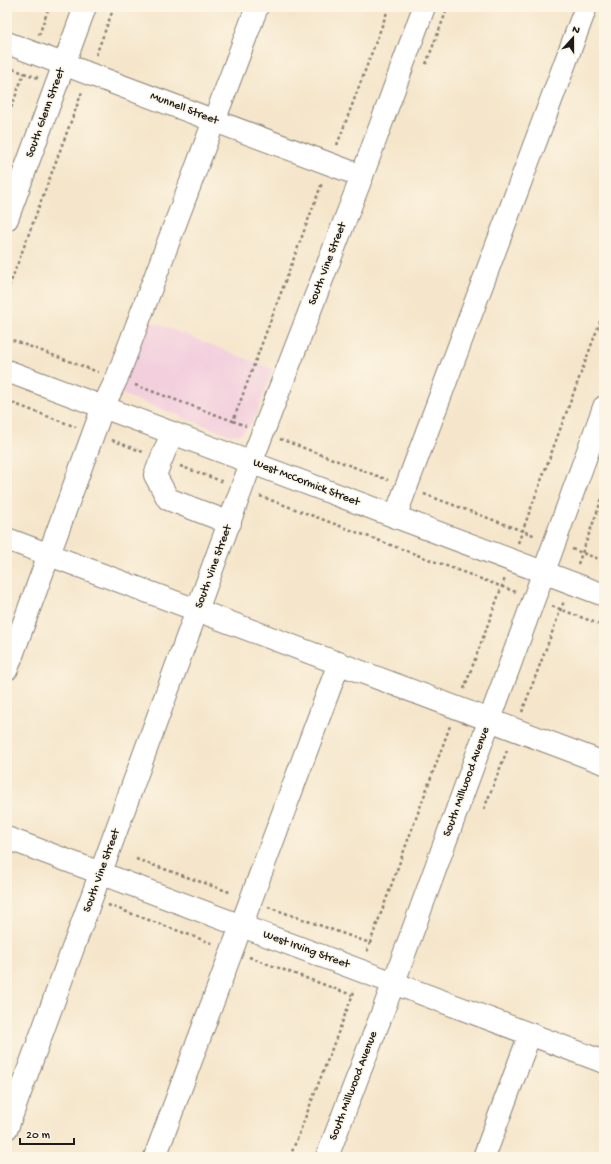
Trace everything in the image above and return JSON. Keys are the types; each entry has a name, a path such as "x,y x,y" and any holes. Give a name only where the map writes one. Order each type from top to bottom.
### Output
{"street":[{"name":"South Glenn Street","path":"9,208 85,7"},
{"path":"7,669 103,407 117,378 257,7"},
{"name":"South Vine Street","path":"7,1128 102,874 242,489 362,176 424,7"},
{"path":"395,517 586,7"},
{"name":"Munnell Street","path":"7,43 214,120 326,173 362,176"},
{"name":"West McCormick Street","path":"7,372 604,596"},
{"name":"South Millwood Avenue","path":"327,1157 394,982 604,407"},
{"path":"172,433 155,476 168,498 230,523"},
{"path":"7,539 604,763"},
{"path":"155,1157 339,663"},
{"name":"West Irving Street","path":"7,838 604,1062"},
{"path":"484,1157 530,1034"}],"path":[{"path":"7,292 114,7"},
{"path":"326,173 389,7"},
{"path":"290,1157 362,970 370,943 604,311"},
{"path":"7,401 604,626"},
{"path":"561,610 604,493"},
{"path":"136,859 370,943"}],"shaded area":[{"path":"140,317 273,369 256,416 249,427 240,434 230,435 113,391"}]}
